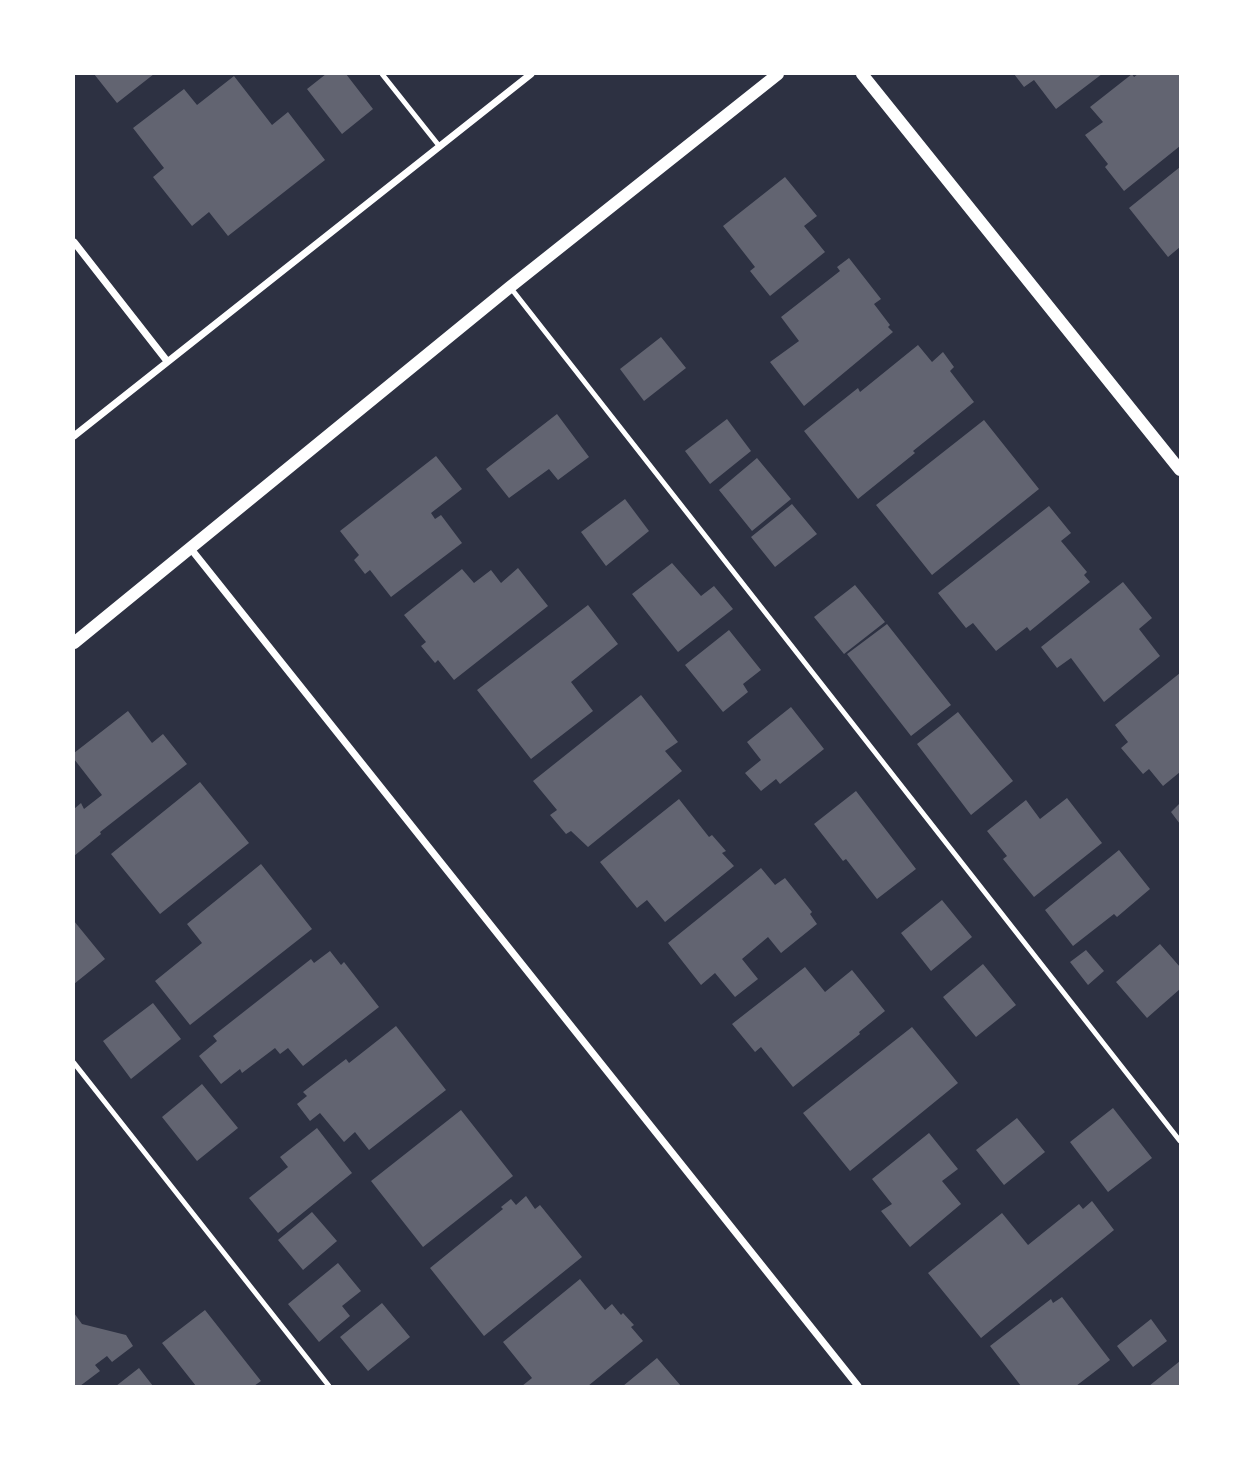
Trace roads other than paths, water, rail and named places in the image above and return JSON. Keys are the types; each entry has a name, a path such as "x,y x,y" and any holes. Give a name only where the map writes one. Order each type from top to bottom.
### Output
{"street":[{"path":"74,436 531,74"},
{"path":"74,643 510,287 778,74"},
{"path":"862,74 1181,470"},
{"path":"74,242 167,361"},
{"path":"191,549 858,1387"}],"lane":[{"path":"382,74 440,148"},
{"path":"510,287 1181,1140"},
{"path":"74,1063 328,1387"}]}
